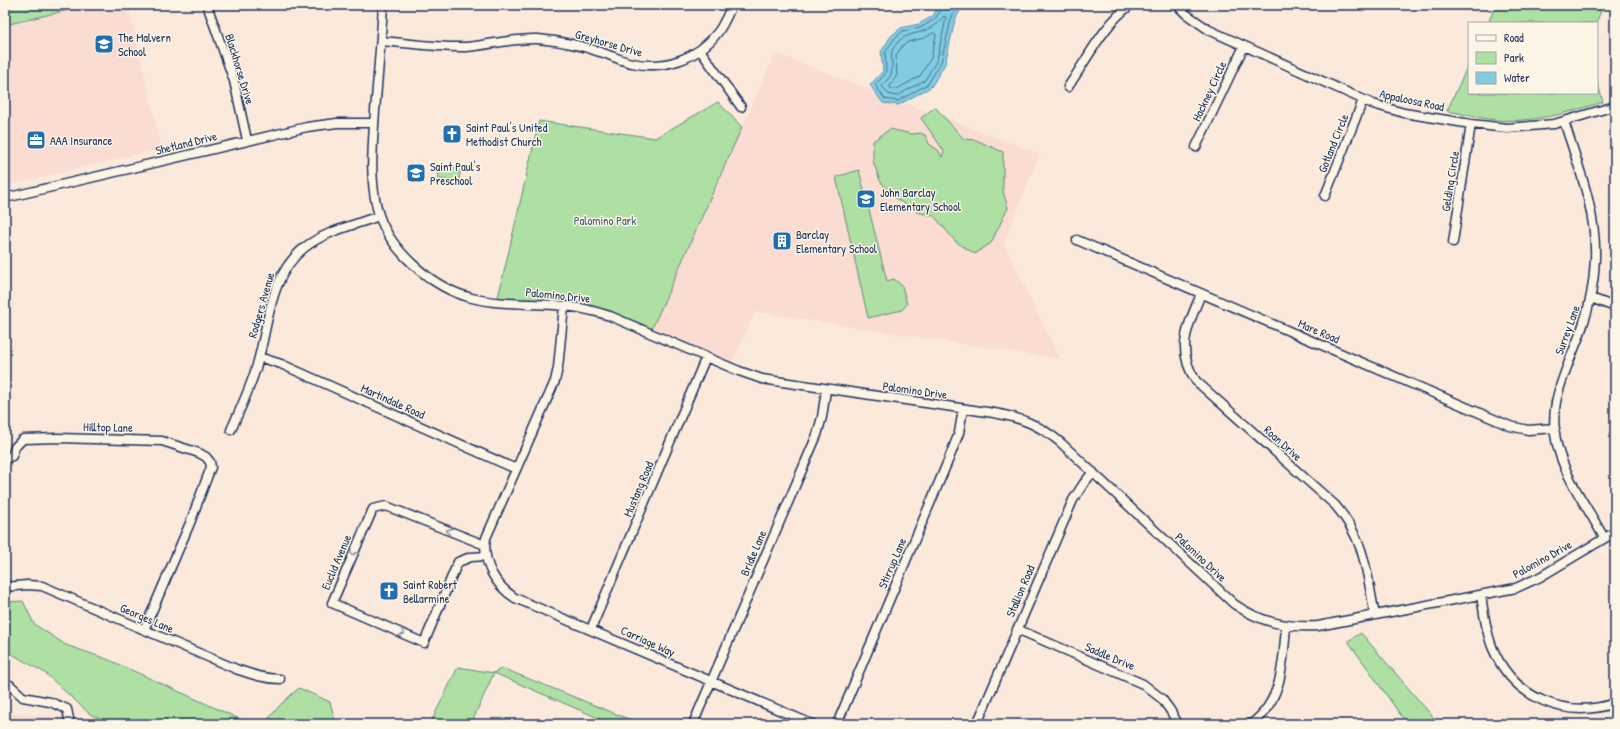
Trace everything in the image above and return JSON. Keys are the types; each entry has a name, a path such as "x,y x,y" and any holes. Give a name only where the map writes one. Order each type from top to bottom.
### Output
{"street":[{"name":"Blackhorse Drive","path":"207,5 234,81 247,140"},
{"name":"Palomino Drive","path":"383,5 374,123 372,173 379,216 403,253 423,272 445,288 459,294 492,302 582,308 610,316 739,371 762,379 826,390 1017,417 1035,425 1060,442 1234,604 1259,619 1286,626 1318,626 1481,596 1516,588 1532,581 1615,532"},
{"name":"Greyhorse Drive","path":"381,41 455,47 516,40 542,40 588,47 630,63 654,66 677,62 700,50 718,32 732,5"},
{"path":"1068,87 1111,23 1131,5"},
{"name":"Appaloosa Road","path":"1177,5 1201,25 1363,100 1391,110 1491,127 1523,127 1564,121 1615,106"},
{"name":"Hackney Circle","path":"1196,147 1244,46"},
{"path":"700,50 741,107"},
{"name":"Gotland Circle","path":"1325,196 1363,100"},
{"name":"Surrey Lane","path":"1564,121 1587,193 1593,223 1595,259 1591,298 1582,329 1559,386 1555,404 1555,428 1558,448 1566,471 1604,538"},
{"name":"Shetland Drive","path":"5,198 247,140 322,124 374,123"},
{"name":"Gelding Circle","path":"1453,242 1471,124"},
{"name":"Rodgers Avenue","path":"231,430 250,385 279,280 284,270 294,256 311,243 325,236 379,216"},
{"name":"Mare Road","path":"1076,240 1510,426 1528,430 1555,428"},
{"name":"Roan Drive","path":"1201,294 1184,341 1184,352 1191,374 1196,381 1335,505 1345,517 1357,537 1363,552 1375,615"},
{"path":"1591,298 1615,307"},
{"path":"487,559 485,545 486,538 555,382 558,368 564,306"},
{"name":"Martindale Road","path":"259,356 281,364 516,469"},
{"name":"Mustang Road","path":"591,630 706,357"},
{"name":"Bridle Lane","path":"694,724 817,435 822,418 826,390"},
{"name":"Stirrup Lane","path":"837,724 960,433 963,409"},
{"name":"Hilltop Lane","path":"5,459 12,456 19,442 23,439 133,439 162,441 199,453 210,462 211,467 190,523 144,630"},
{"name":"Stallion Road","path":"977,724 1073,500 1093,472"},
{"name":"Euclid Avenue","path":"485,545 386,506 372,509 332,603 424,643 458,562 471,557 487,559"},
{"name":"Carriage Way","path":"487,559 495,579 508,594 812,724"},
{"name":"Georges Lane","path":"5,588 27,585 42,586 257,677 280,679"},
{"path":"1481,596 1488,635 1492,648 1503,669 1519,686 1539,699 1565,708 1592,708 1615,703"},
{"path":"1251,724 1269,706 1278,688 1281,677 1286,626"},
{"name":"Saddle Drive","path":"1017,629 1143,684 1162,699 1178,724"},
{"path":"5,684 10,685 23,697 50,702 67,709 69,719 68,724"}],"shaded area":[{"path":"90,5 128,5 162,148 5,186 5,25"},
{"name":"John Barclay Elementary School","path":"775,53 1040,154 1004,243 1060,359 755,312 730,367 650,333"},
{"path":"5,713 86,719 99,724 5,724"}],"green space":[{"path":"5,5 90,5 5,25"},
{"path":"1496,5 1588,5 1601,11 1596,22 1488,22"},
{"path":"1468,65 1468,94 1598,94 1598,84 1603,102 1577,110 1537,119 1509,121 1495,120 1447,111"},
{"name":"Palomino Park","path":"718,102 742,127 650,333 596,312 497,302 539,121 655,138"},
{"path":"935,107 964,139 976,140 1003,152 1003,191 1008,208 991,243 975,254 956,242 934,216 917,212 895,198 880,181 873,161 873,141 890,129 912,134 921,133 926,136 929,144 938,150 942,157 944,151 921,118"},
{"path":"440,165 459,168 461,170 459,179 457,181 438,179"},
{"path":"859,170 887,281 894,279 902,286 907,304 902,310 868,318 836,177"},
{"path":"23,601 34,624 66,645 107,659 251,724 115,724 91,715 45,673 5,650 5,602"},
{"path":"1361,633 1439,724 1407,724 1348,641"},
{"path":"458,667 494,673 471,724 430,724"},
{"path":"502,668 641,724 612,724 494,673"},
{"path":"299,688 330,702 336,724 264,724 281,704"}],"water":[{"path":"939,5 963,5 955,20 945,64 931,87 898,105 883,103 870,85 883,71 881,52 891,36 901,28 919,24 933,16"}],"place":[{"name":"The Malvern School","path":"104,44"},
{"name":"Saint Paul's United Methodist Church","path":"452,134"},
{"name":"AAA Insurance","path":"36,140"},
{"name":"Saint Paul's Preschool","path":"416,173"},
{"name":"John Barclay Elementary School","path":"866,199"},
{"name":"Barclay Elementary School","path":"782,241"},
{"name":"Saint Robert Bellarmine","path":"389,591"}]}
